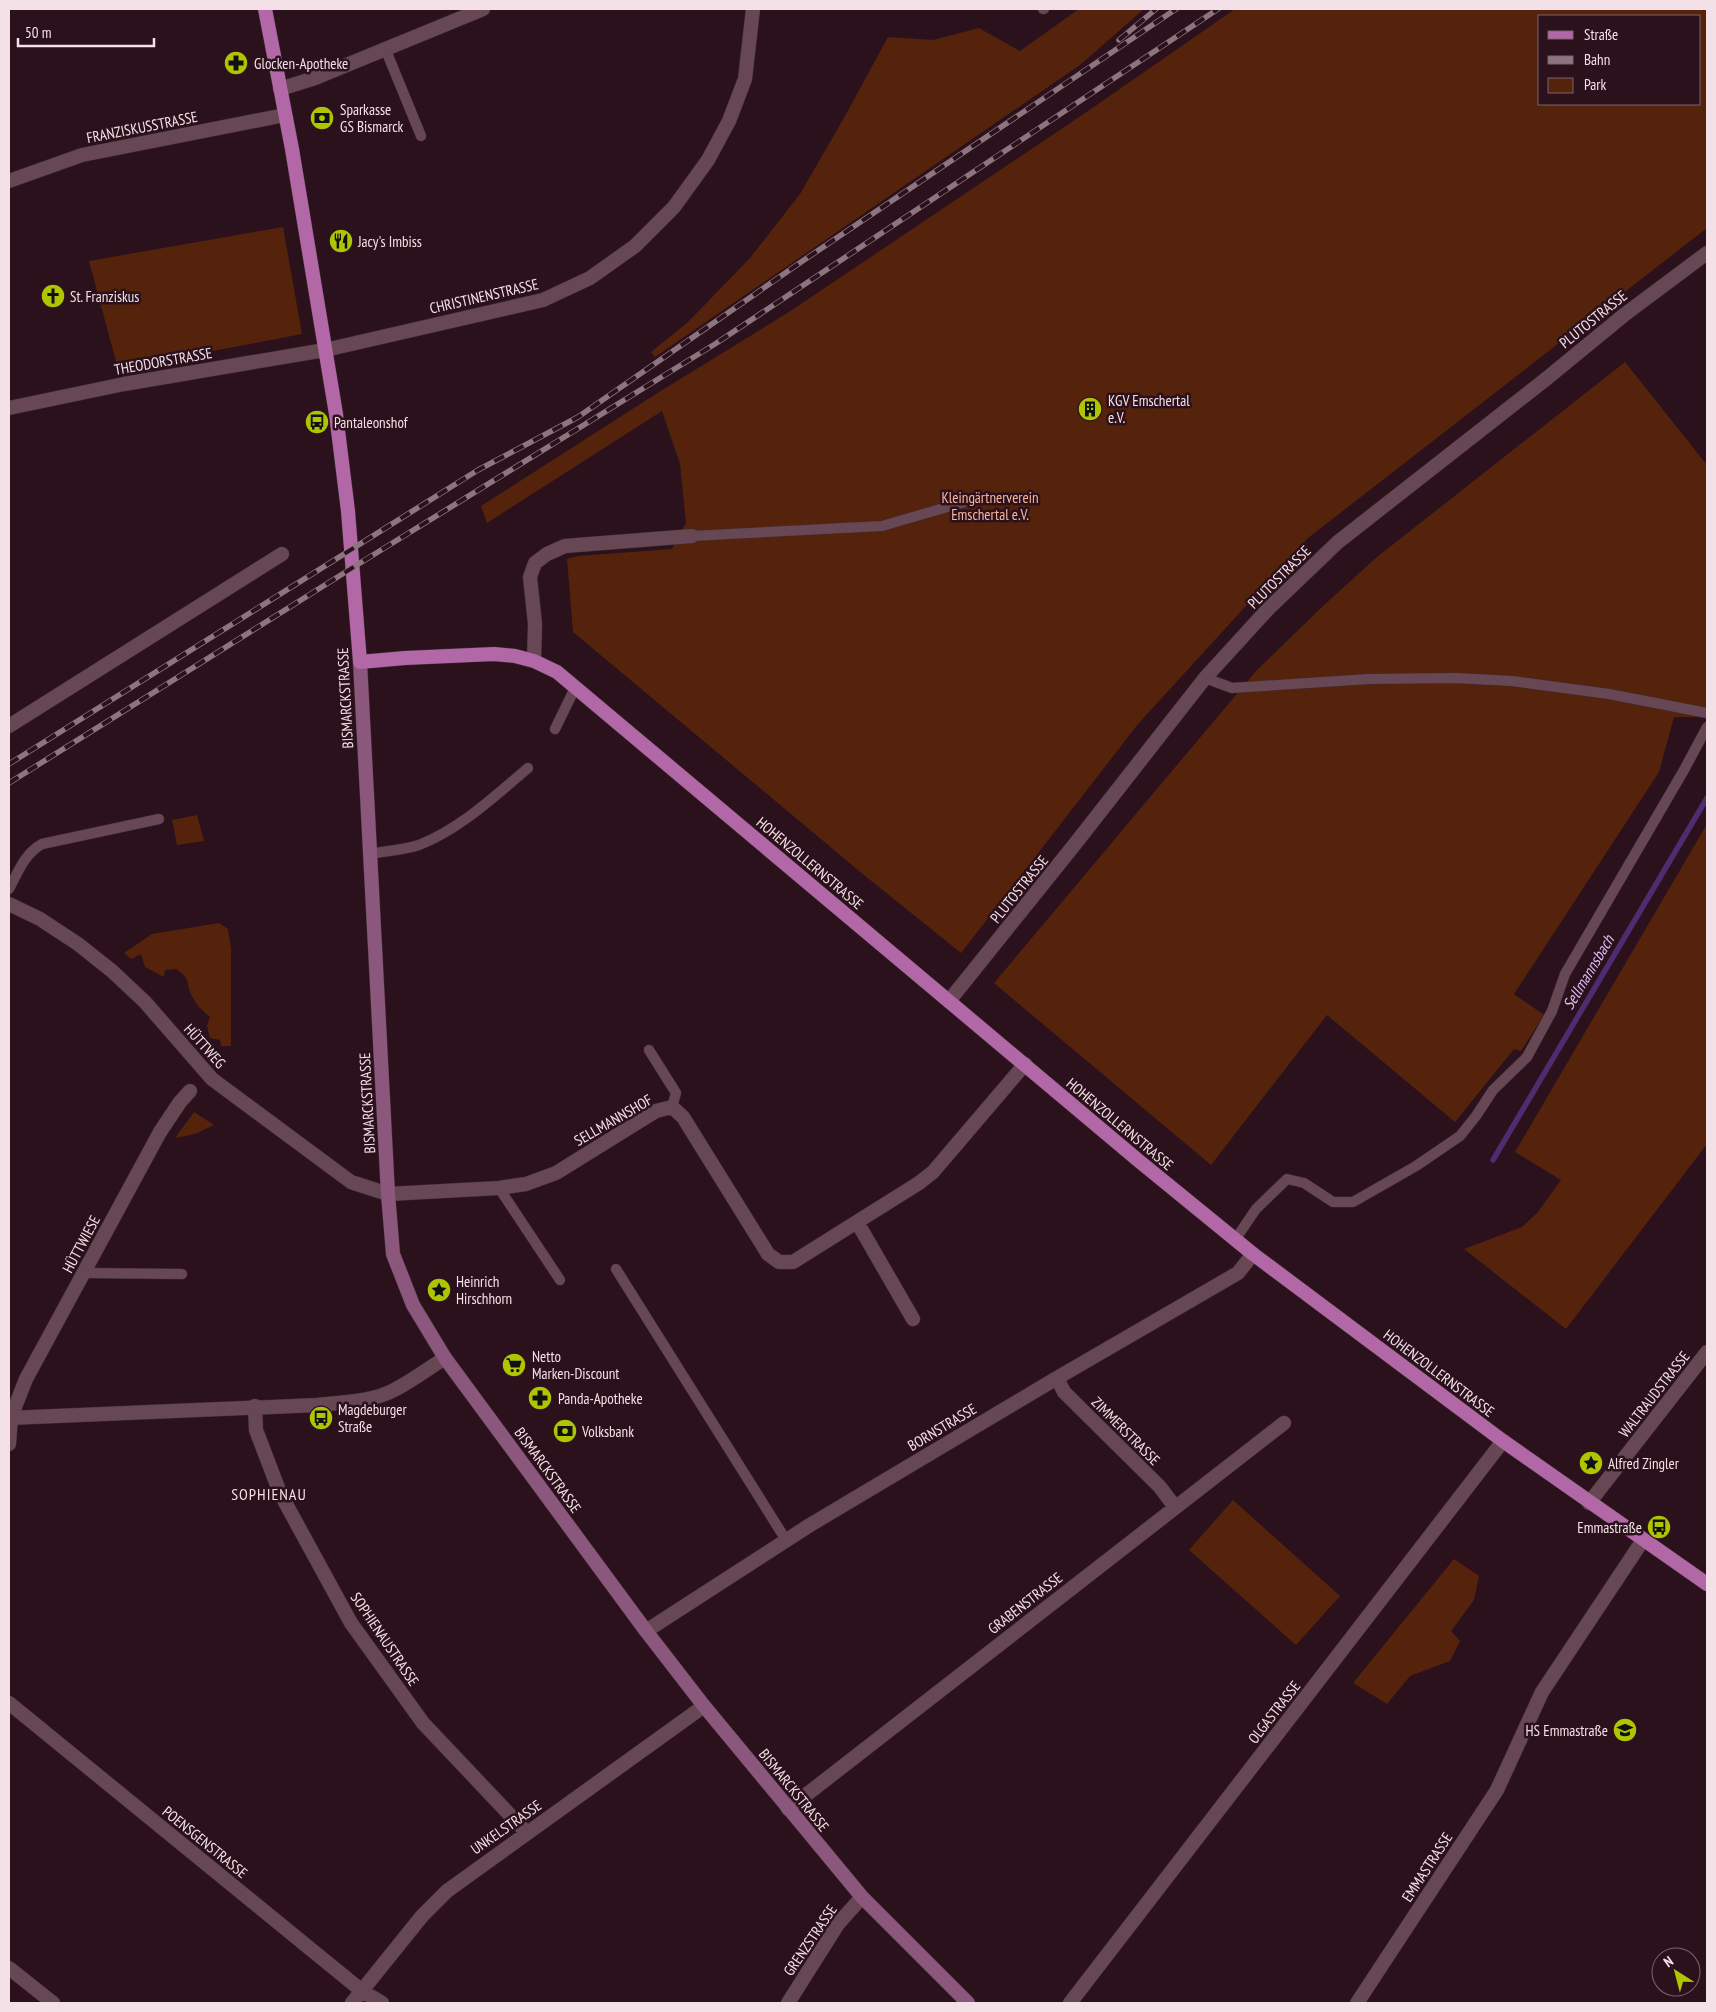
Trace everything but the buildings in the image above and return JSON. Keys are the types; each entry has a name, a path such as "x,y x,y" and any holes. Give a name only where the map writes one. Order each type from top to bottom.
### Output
{"main road":[{"name":"BISMARCKSTRASSE","path":"265,9 335,406 348,511 360,662 388,1194 393,1254 412,1305 445,1358 646,1631 704,1706 862,1897 968,2003"},
{"name":"HOHENZOLLERNSTRASSE","path":"360,662 494,654 534,661 557,672 1235,1240 1503,1441 1707,1584"}],"street":[{"path":"280,89 309,80 483,9"},
{"name":"CHRISTINENSTRASSE","path":"325,350 544,300 590,278 635,246 674,207 708,160 729,121 745,78 753,9"},
{"name":"FRANZISKUSSTRASSE","path":"9,181 82,155 285,114"},
{"name":"PLUTOSTRASSE","path":"950,1001 1205,678 1269,608 1338,542 1546,379 1624,315 1707,253"},
{"name":"THEODORSTRASSE","path":"9,408 124,384 325,350"},
{"path":"534,661 535,624 530,577 535,563 547,554 565,546 692,536"},
{"path":"9,726 282,554"},
{"name":"HÜTTWEG","path":"9,904 40,919 78,944 112,971 145,1002 212,1079 351,1182 388,1194"},
{"name":"SELLMANNSHOF","path":"388,1194 499,1188 526,1184 556,1173 656,1111 672,1107 683,1117 768,1254 778,1262 793,1262 919,1183 933,1172 1024,1064"},
{"name":"HÜTTWIESE","path":"9,1444 10,1418 26,1379 160,1132 180,1102 190,1091"},
{"path":"857,1222 913,1319"},
{"name":"BORNSTRASSE","path":"646,1631 786,1540 1057,1378 1238,1273 1253,1254"},
{"name":"WALTRAUDSTRASSE","path":"1589,1502 1707,1352"},
{"path":"10,1418 317,1404 374,1398 395,1390 445,1358"},
{"name":"ZIMMERSTRASSE","path":"1057,1378 1064,1392 1160,1488 1175,1506"},
{"name":"SOPHIENAUSTRASSE","path":"255,1406 256,1430 280,1493 351,1623 423,1724 527,1833"},
{"name":"GRABENSTRASSE","path":"788,1809 1284,1423"},
{"name":"OLGASTRASSE","path":"1070,2003 1503,1441"},
{"name":"EMMASTRASSE","path":"1357,2003 1497,1790 1542,1692 1643,1540"},
{"name":"POENSGENSTRASSE","path":"9,1703 362,1991 382,2003"},
{"name":"UNKELSTRASSE","path":"352,2003 422,1916 447,1891 704,1706"},
{"name":"GRENZSTRASSE","path":"788,2003 838,1924 862,1897"},
{"path":"9,1968 53,2003"}],"lane":[{"path":"385,48 421,136"},
{"path":"692,536 882,526 975,499"},
{"path":"1205,678 1232,688 1370,679 1455,678 1512,681 1609,694 1707,713"},
{"path":"555,729 576,686"},
{"path":"1235,1240 1256,1209 1287,1179 1304,1183 1333,1202 1353,1202 1416,1166 1460,1136 1493,1090 1527,1057 1552,1011 1565,974 1707,727"},
{"path":"370,854 418,845 455,825 491,799 528,768"},
{"path":"9,889 25,859 36,847 42,844 159,819"},
{"path":"649,1050 676,1093 672,1107"},
{"path":"499,1188 560,1280"},
{"path":"616,1269 786,1540"},
{"path":"84,1274 182,1274"}],"green space":[{"path":"1079,9 1144,9 1080,65 655,357 651,352 688,322 750,258 800,194 888,37 933,40 979,28 1020,51"},
{"name":"Kleingärtnerverein Emschertal e.V.","path":"1235,9 1707,9 1707,228 1308,538 1138,724 961,953 864,875 573,632 567,559 578,556 672,549 686,523 680,464 662,411 487,523 481,506 659,392 789,312 1088,111"},
{"path":"283,227 302,334 118,369 89,261"},
{"path":"1625,362 1707,465 1707,717 1674,717 1659,772 1514,994 1544,1015 1521,1051 1514,1049 1455,1122 1327,1015 1211,1165 994,983 1256,671 1377,557"},
{"path":"197,815 204,841 177,845 172,820"},
{"path":"1707,824 1707,1144 1566,1329 1464,1249 1522,1227 1538,1212 1561,1180 1515,1152"},
{"path":"219,923 228,929 231,949 231,1046 221,1046 220,1040 210,1038 207,1026 210,1017 202,1010 192,996 186,978 181,973 176,969 165,970 164,977 145,967 141,954 131,959 124,953 152,934"},
{"path":"194,1112 214,1125 195,1134 175,1138"},
{"path":"1233,1500 1340,1596 1296,1645 1189,1550"},
{"path":"1454,1559 1479,1576 1474,1600 1451,1631 1460,1641 1450,1661 1410,1676 1387,1704 1353,1683"}],"waterway":[{"name":"Sellmannsbach","path":"1493,1160 1707,798"}],"railway":[{"path":"1119,40 1156,9"},
{"path":"9,764 478,470 578,417 804,260 1176,9"},
{"path":"9,783 715,344 1218,9"}],"place":[{"name":"Glocken-Apotheke","path":"236,63"},
{"name":"Sparkasse GS Bismarck","path":"322,118"},
{"name":"Jacy's Imbiss","path":"341,241"},
{"name":"St. Franziskus","path":"53,296"},
{"name":"KGV Emschertal e.V.","path":"1090,409"},
{"name":"Pantaleonshof","path":"317,422"},
{"name":"Heinrich Hirschhorn","path":"439,1290"},
{"name":"Netto Marken-Discount","path":"514,1365"},
{"name":"Panda-Apotheke","path":"540,1398"},
{"name":"Magdeburger Straße","path":"321,1418"},
{"name":"Volksbank","path":"565,1431"},
{"name":"Alfred Zingler","path":"1591,1463"},
{"name":"Emmastraße","path":"1659,1527"},
{"name":"HS Emmastraße","path":"1625,1730"}],"district":[{"name":"SOPHIENAU","path":"269,1494"}]}
